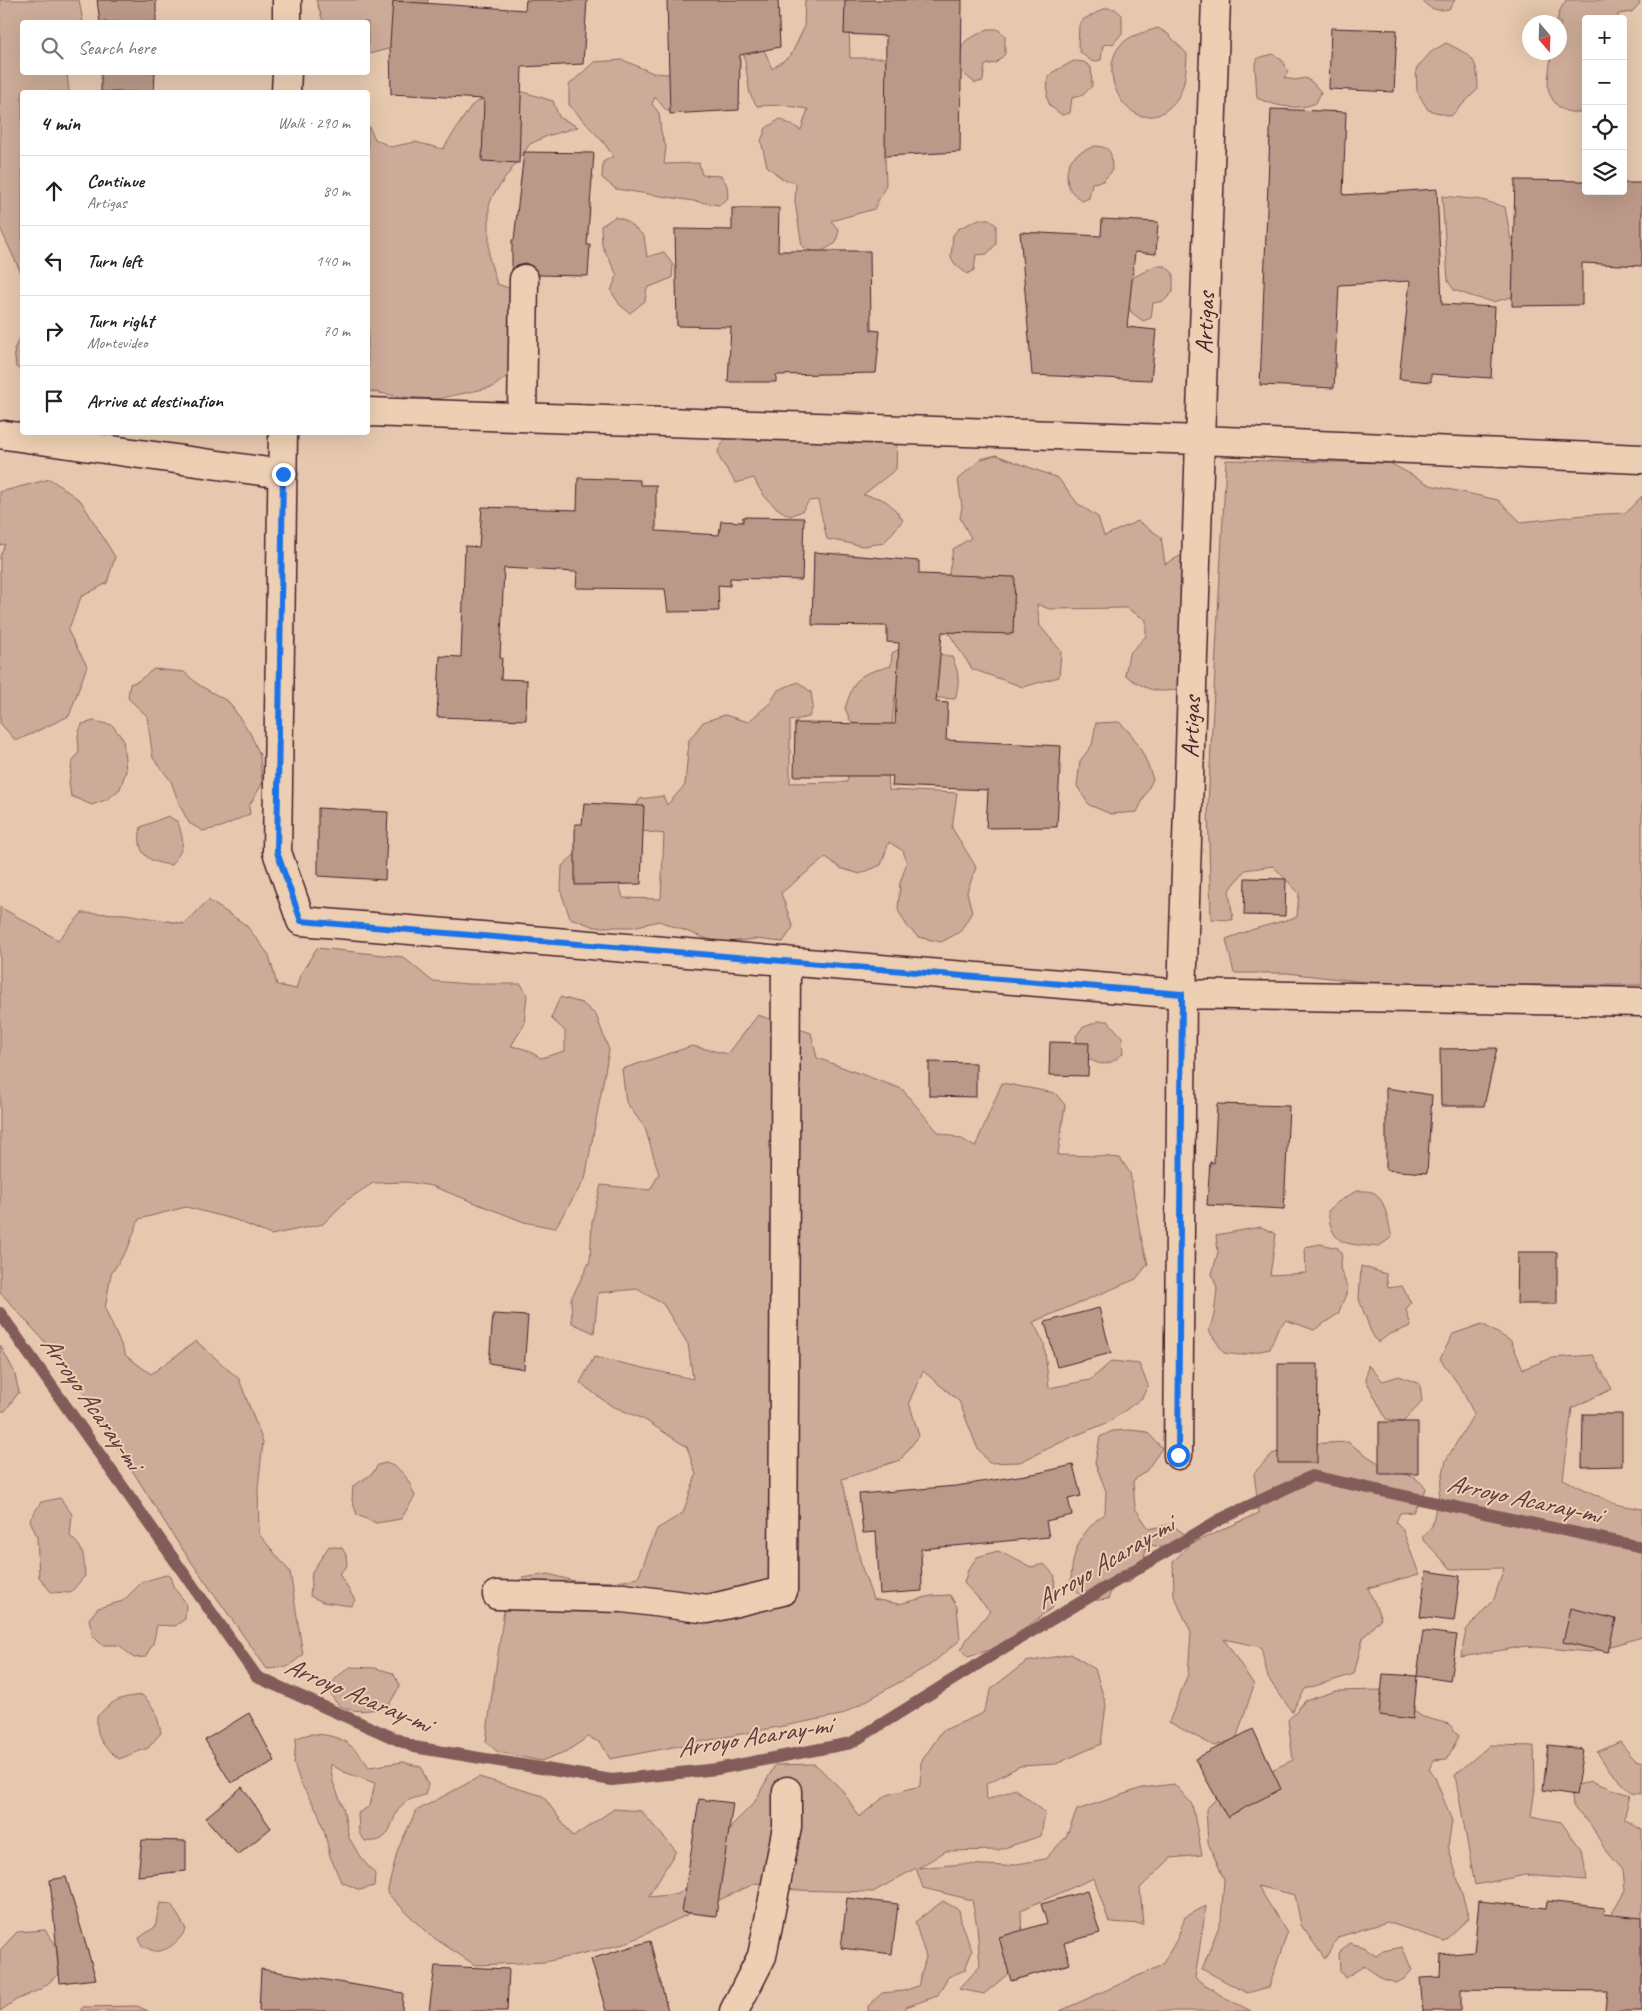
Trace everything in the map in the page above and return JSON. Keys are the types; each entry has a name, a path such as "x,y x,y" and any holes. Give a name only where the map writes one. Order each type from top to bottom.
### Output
{"street":[{"path":"287,0 287,20"},
{"name":"Artigas","path":"1178,1455 1182,994 1216,0"},
{"path":"286,75 286,90"},
{"path":"522,417 524,279"},
{"path":"370,412 1200,440 1642,459"},
{"path":"5,435 283,474"},
{"path":"283,435 277,852 301,921 1182,994 1642,1002"},
{"path":"497,1595 623,1598 708,1609 783,1591 786,961"},
{"path":"734,2011 762,1956 787,1827 787,1791"}],"shaded area":[{"path":"0,0 79,0 83,20 20,20 20,75 67,75 69,90 20,90 20,271 0,228"},
{"path":"316,0 428,0 428,3 419,3 402,35 388,49 370,54 370,20 323,20"},
{"path":"805,0 848,0 850,58 894,58 896,151 885,156 886,185 874,209 831,221 839,230 836,243 817,254 802,246 795,202 796,183 782,179 767,166 761,141 766,128 780,119 801,130 808,109 781,105 757,106 750,94 742,43 756,38 766,54 772,69 791,55 804,28"},
{"path":"1422,0 1455,0 1449,9 1440,10 1431,8"},
{"path":"1566,0 1638,0 1640,3 1632,12 1618,15 1582,15 1582,112 1563,110 1555,103 1548,88 1550,60 1567,60 1567,15 1558,15"},
{"path":"1106,8 1115,9 1122,15 1122,33 1114,43 1103,45 1101,60 1093,62 1081,53 1078,46 1079,25 1084,19"},
{"path":"1158,28 1168,34 1187,54 1186,72 1179,96 1168,109 1156,116 1140,116 1128,108 1120,98 1113,81 1112,63 1114,55 1125,41 1136,35"},
{"path":"988,29 997,29 1005,35 1005,54 996,63 985,65 983,81 975,83 964,74 960,66 962,45 967,40"},
{"path":"1446,43 1468,55 1477,70 1478,89 1451,116 1428,110 1417,91 1416,69 1431,52"},
{"path":"1273,54 1282,60 1288,72 1284,78 1295,80 1305,78 1312,82 1321,92 1316,103 1294,107 1271,103 1257,98 1255,66 1258,58"},
{"path":"683,56 681,111 667,111 655,97 652,104 659,113 661,132 666,147 664,164 699,163 702,175 721,176 727,185 728,198 719,205 616,189 602,178 603,162 613,156 604,143 569,105 569,85 594,62 623,60 653,73 668,74"},
{"path":"1074,61 1084,62 1091,67 1092,86 1083,95 1072,98 1070,113 1062,115 1050,106 1047,98 1048,77 1053,72"},
{"path":"510,88 553,101 559,117 578,127 547,136 530,144 493,195 489,206 489,258 497,284 526,294 517,368 493,387 437,399 403,397 370,391 370,129 375,139 391,147 415,142 443,149 471,106 485,97"},
{"path":"1095,146 1108,150 1111,156 1112,171 1103,181 1092,183 1089,198 1082,201 1069,187 1067,175 1069,163 1075,156"},
{"path":"1442,196 1482,200 1505,207 1515,263 1512,297 1493,302 1454,290 1448,281"},
{"path":"615,217 625,220 644,236 647,257 664,252 673,265 672,278 647,288 645,301 630,313 620,305 611,291 617,275 602,245 601,226"},
{"path":"979,219 989,219 996,225 996,244 987,254 976,255 974,270 967,274 955,264 951,257 953,235 958,229"},
{"path":"1155,266 1165,266 1173,273 1173,292 1164,301 1153,303 1151,318 1143,321 1131,312 1128,304 1130,282 1134,277"},
{"path":"20,338 20,370 16,367 14,349"},
{"path":"849,411 881,416 897,437 896,469 863,495 883,499 903,520 884,543 863,546 827,539 818,500 809,501 802,511 790,516 768,500 754,478 736,483 720,459 718,451 727,435 824,419"},
{"path":"996,455 1058,478 1078,504 1098,517 1104,536 1138,521 1161,537 1165,564 1180,556 1204,558 1189,669 1177,689 1162,691 1150,689 1125,675 1129,654 1146,636 1146,620 1127,608 1049,609 1037,604 1040,626 1061,651 1059,677 1023,687 972,669 941,621 953,549 971,538 960,518 962,507 958,479 981,459"},
{"path":"1226,460 1390,463 1430,485 1498,500 1521,522 1585,515 1626,513 1642,496 1642,985 1390,985 1287,973 1234,973 1226,939 1297,917 1299,893 1273,866 1245,870 1229,891 1233,920 1211,919 1208,805"},
{"path":"50,479 81,501 115,557 107,583 81,597 68,631 87,666 69,716 16,741 0,723 0,556 5,544 0,545 0,492"},
{"path":"912,642 952,657 958,677 957,693 955,699 895,695 888,763 850,720 845,708 852,689 859,678 891,666 892,653"},
{"path":"154,669 184,672 199,685 229,702 250,733 260,755 262,784 249,806 250,814 221,827 203,831 189,823 179,804 171,781 153,758 147,716 128,698 130,684 138,681"},
{"path":"798,682 811,692 813,706 809,717 790,721 790,783 847,782 849,769 888,773 889,790 957,793 952,828 976,867 967,892 972,912 960,932 941,942 918,937 907,926 898,910 900,883 907,862 903,851 889,842 881,865 860,874 840,868 826,857 781,893 793,927 783,942 755,939 718,943 659,921 633,927 595,927 570,918 561,892 562,866 580,850 616,872 623,898 661,899 664,834 635,830 632,813 640,799 663,796 667,805 685,785 689,740 703,722 725,715 748,722 770,703 778,690"},
{"path":"94,721 112,725 123,739 126,771 120,789 108,799 92,805 71,796 69,783 72,763 79,752 78,735 82,724"},
{"path":"1119,722 1136,741 1153,779 1137,812 1111,814 1089,805 1077,786 1080,761 1092,745 1096,723"},
{"path":"168,816 178,822 182,835 181,849 171,865 149,859 142,850 140,843 141,827"},
{"path":"208,900 246,925 269,955 277,985 296,989 300,975 317,948 403,957 432,981 468,984 521,984 527,994 524,1025 511,1046 525,1049 541,1058 565,1051 565,1031 551,1018 560,997 582,1003 596,1015 609,1050 585,1179 555,1228 524,1222 432,1186 407,1182 373,1183 347,1200 323,1224 271,1235 236,1220 186,1207 139,1219 128,1248 111,1274 105,1309 126,1356 151,1374 196,1341 239,1379 263,1442 258,1488 259,1534 290,1572 303,1655 287,1667 267,1669 178,1543 65,1364 0,1292 0,907 58,940 82,913 126,914 185,924"},
{"path":"758,1015 811,1033 817,1058 902,1089 938,1132 962,1139 975,1147 1002,1083 1055,1093 1065,1105 1058,1155 1120,1158 1130,1173 1140,1233 1148,1264 1136,1279 1033,1322 1044,1343 1049,1388 1090,1380 1112,1361 1139,1364 1148,1385 1142,1398 1109,1422 1020,1462 989,1463 977,1447 959,1401 923,1371 909,1402 919,1436 900,1460 842,1479 862,1568 873,1599 899,1604 931,1596 950,1595 957,1607 960,1640 930,1665 841,1715 610,1759 601,1743 588,1737 567,1751 541,1761 498,1752 486,1742 506,1592 522,1578 548,1574 574,1581 613,1582 638,1578 657,1529 683,1513 696,1475 687,1447 645,1420 610,1405 580,1383 594,1357 693,1379 688,1344 663,1304 637,1289 598,1293 594,1333 572,1323 571,1299 590,1261 592,1221 601,1185 650,1190 659,1174 645,1128 626,1102 622,1069 692,1046 728,1054"},
{"path":"1099,1021 1108,1021 1122,1037 1123,1053 1117,1059 1106,1064 1095,1062 1078,1051 1076,1036 1082,1028"},
{"path":"1356,1191 1374,1193 1383,1203 1392,1237 1378,1247 1349,1244 1337,1238 1333,1232 1328,1211 1338,1202"},
{"path":"1261,1227 1276,1234 1270,1275 1306,1273 1305,1247 1320,1244 1338,1248 1342,1256 1340,1268 1348,1289 1338,1314 1314,1330 1286,1320 1277,1330 1270,1349 1240,1355 1224,1353 1209,1331 1214,1315 1217,1288 1212,1274 1218,1252 1216,1235"},
{"path":"1361,1266 1386,1274 1388,1288 1402,1286 1411,1303 1406,1309 1411,1326 1388,1335 1378,1343 1371,1332 1359,1299"},
{"path":"1482,1324 1511,1341 1523,1369 1552,1358 1593,1355 1612,1389 1572,1408 1563,1479 1615,1504 1642,1509 1642,1637 1590,1652 1526,1646 1461,1657 1466,1630 1494,1599 1504,1568 1451,1569 1422,1538 1432,1526 1446,1460 1474,1414 1461,1388 1440,1359 1453,1334"},
{"path":"0,1345 14,1371 19,1392 5,1411 0,1411"},
{"path":"1368,1365 1383,1381 1399,1376 1420,1384 1422,1402 1403,1422 1386,1419 1366,1380"},
{"path":"1130,1430 1147,1432 1162,1448 1147,1470 1133,1481 1135,1508 1149,1529 1171,1524 1187,1536 1180,1551 1146,1544 1144,1561 1130,1582 1114,1584 1108,1599 1089,1601 1071,1586 1071,1574 1075,1554 1083,1536 1105,1513 1106,1491 1095,1463 1100,1437 1112,1431"},
{"path":"1348,1442 1394,1471 1416,1479 1426,1488 1413,1512 1400,1513 1396,1522 1402,1528 1419,1574 1368,1588 1381,1618 1363,1638 1354,1674 1305,1689 1292,1712 1268,1678 1261,1647 1224,1639 1254,1685 1236,1739 1214,1746 1169,1722 1188,1674 1191,1632 1174,1596 1173,1562 1189,1545 1259,1513 1254,1473 1272,1454 1303,1444"},
{"path":"386,1463 405,1475 415,1496 401,1519 376,1523 357,1515 352,1500 353,1486 372,1474 378,1465"},
{"path":"60,1498 72,1514 70,1536 79,1546 84,1558 85,1576 70,1593 51,1592 39,1577 37,1537 30,1520 41,1502"},
{"path":"329,1546 342,1548 346,1555 347,1566 339,1574 355,1600 351,1606 323,1602 310,1596 312,1572"},
{"path":"998,1551 1031,1567 1044,1564 1055,1576 1053,1607 1002,1646 968,1657 961,1650 967,1639 990,1611 964,1583 968,1570 977,1557"},
{"path":"169,1574 174,1588 186,1603 185,1619 175,1626 157,1625 153,1644 145,1657 134,1658 119,1645 102,1645 93,1636 89,1619 98,1608 123,1601 142,1582"},
{"path":"1071,1654 1095,1669 1106,1705 1101,1744 1056,1764 1020,1766 986,1784 987,1800 1015,1789 1045,1812 1041,1836 998,1850 946,1851 918,1868 962,1864 1006,1866 1045,1859 1066,1837 1077,1810 1142,1788 1174,1784 1192,1804 1202,1855 1171,1858 1140,1888 1143,1924 1109,1922 1094,1878 1021,1910 1022,1940 1016,1967 984,1994 959,1989 980,1966 977,1926 972,1900 923,1888 916,1868 873,1892 794,1890 756,1883 624,1944 545,1962 475,1965 428,1934 387,1893 398,1849 416,1811 479,1777 543,1796 573,1837 614,1809 641,1811 676,1851 648,1897 678,1894 711,1866 733,1824 754,1803 775,1765 815,1764 843,1791 859,1817 887,1795 920,1786 921,1762 942,1731 983,1713 992,1688 1026,1662"},
{"path":"350,1667 375,1668 393,1673 400,1686 387,1708 360,1711 344,1708 337,1703 332,1697 329,1687 337,1677"},
{"path":"1381,1690 1423,1717 1449,1724 1459,1736 1447,1759 1434,1760 1429,1769 1434,1775 1452,1821 1448,1846 1469,1918 1444,1941 1387,1922 1338,1937 1325,1959 1301,1925 1295,1895 1258,1886 1287,1933 1269,1987 1247,1993 1202,1969 1221,1921 1224,1879 1208,1843 1206,1809 1222,1793 1293,1760 1288,1720 1305,1701 1336,1691"},
{"path":"142,1695 155,1712 161,1733 148,1748 119,1759 101,1741 97,1717 117,1700"},
{"path":"310,1734 337,1738 351,1746 369,1767 403,1762 421,1767 428,1785 425,1795 411,1799 403,1804 398,1810 390,1829 381,1839 365,1841 359,1833 358,1813 370,1806 375,1783 344,1772 330,1764 333,1782 343,1807 349,1838 361,1858 375,1874 374,1886 360,1890 341,1882 330,1856 318,1812 301,1784 294,1764 296,1738"},
{"path":"1620,1742 1635,1760 1642,1762 1642,1794 1632,1793 1609,1770 1597,1752"},
{"path":"1490,1745 1534,1746 1535,1789 1531,1816 1561,1822 1582,1850 1587,1880 1525,1875 1475,1885 1455,1775"},
{"path":"1590,1781 1630,1795 1624,1819 1642,1830 1642,2002 1614,1932 1611,1914 1625,1890 1623,1870 1604,1848 1591,1825 1573,1806 1571,1788"},
{"path":"943,1901 959,1910 962,1926 972,1950 965,1970 948,1977 937,1996 906,2007 906,2011 868,2011 868,2006 882,1993 903,1991 918,1986 926,1957 915,1922"},
{"path":"160,1903 171,1904 186,1929 181,1937 169,1948 154,1951 142,1946 139,1938 155,1927"},
{"path":"1206,1906 1195,1978 1222,1996 1251,2011 1060,2011 1162,1965 1177,1939 1185,1917"},
{"path":"45,1930 56,1945 59,1974 41,1989 16,2000 0,2011 0,1950 17,1932"},
{"path":"1350,1943 1363,1947 1376,1956 1383,1951 1402,1947 1412,1970 1404,1979 1396,1983 1383,1979 1364,1966 1345,1978 1340,1971 1339,1953"},
{"path":"137,2006 148,2011 80,2011 83,2007"}],"building":[{"path":"97,0 156,0 156,20 100,20"},
{"path":"526,0 587,0 583,64 522,67 519,163 482,161 484,99 391,94 390,43 393,1 525,10"},
{"path":"667,0 778,0 780,47 740,55 739,110 670,114"},
{"path":"845,0 962,0 960,152 885,156 886,36 844,34"},
{"path":"1331,28 1397,30 1394,92 1329,89"},
{"path":"101,75 155,75 154,90 101,90"},
{"path":"1271,109 1346,112 1343,195 1437,189 1442,304 1495,307 1491,378 1431,374 1431,382 1399,379 1410,281 1339,285 1334,388 1260,385"},
{"path":"524,152 594,153 587,245 590,245 588,276 539,275 532,266 525,263 517,265 512,270 512,240 514,240"},
{"path":"1515,180 1582,181 1582,195 1627,195 1627,183 1642,183 1642,266 1582,263 1582,305 1512,306"},
{"path":"732,208 779,208 778,251 870,251 871,330 880,331 876,373 776,375 776,382 728,382 731,327 677,326 675,229 732,230"},
{"path":"1102,219 1158,222 1156,254 1135,252 1127,327 1156,330 1151,380 1032,375 1020,232 1101,236"},
{"path":"578,478 640,480 640,485 656,485 656,531 719,535 721,521 743,522 743,517 804,518 802,580 730,578 730,586 718,585 719,611 668,612 665,589 576,588 577,572 504,568 500,658 502,658 501,679 527,680 526,720 437,717 440,656 461,657 465,546 479,547 482,507 577,510"},
{"path":"814,552 919,561 919,574 1015,577 1013,634 942,632 936,702 948,703 946,740 1061,746 1057,827 986,828 988,790 892,786 893,776 794,776 795,723 895,724 899,643 887,642 887,626 812,625"},
{"path":"584,803 644,806 641,884 575,885 575,824 582,824"},
{"path":"318,808 388,812 385,880 318,876"},
{"path":"1245,878 1286,879 1285,916 1244,915"},
{"path":"1050,1042 1089,1043 1088,1076 1049,1075"},
{"path":"1497,1048 1484,1106 1441,1106 1440,1049"},
{"path":"929,1062 976,1063 976,1097 929,1096"},
{"path":"1386,1088 1432,1095 1427,1173 1386,1170"},
{"path":"1217,1104 1289,1106 1284,1209 1207,1205 1210,1162 1214,1163"},
{"path":"1518,1252 1557,1252 1557,1304 1517,1304"},
{"path":"1099,1308 1111,1353 1057,1367 1045,1322"},
{"path":"493,1314 528,1316 524,1369 489,1363"},
{"path":"1278,1364 1318,1364 1317,1463 1278,1463"},
{"path":"1583,1414 1622,1414 1622,1466 1582,1467"},
{"path":"1379,1422 1418,1422 1418,1474 1379,1474"},
{"path":"1073,1465 1081,1496 1068,1499 1072,1515 1046,1521 1049,1537 921,1549 922,1591 880,1594 876,1532 863,1533 859,1494 956,1486 1038,1473"},
{"path":"1426,1571 1460,1576 1454,1621 1420,1617"},
{"path":"1571,1608 1616,1619 1608,1652 1563,1642"},
{"path":"1423,1631 1457,1635 1450,1681 1417,1676"},
{"path":"1383,1674 1417,1676 1413,1719 1379,1715"},
{"path":"249,1713 275,1761 231,1783 205,1740"},
{"path":"1253,1729 1281,1789 1227,1817 1195,1759"},
{"path":"1548,1745 1583,1749 1576,1795 1543,1790"},
{"path":"242,1787 271,1828 238,1855 205,1818"},
{"path":"699,1799 733,1803 716,1916 682,1912"},
{"path":"142,1840 186,1841 186,1871 138,1876"},
{"path":"66,1877 96,1979 60,1983 50,1880"},
{"path":"1087,1891 1100,1933 1064,1943 1070,1964 1011,1981 999,1937 1047,1923 1041,1904"},
{"path":"847,1898 898,1904 892,1954 841,1948"},
{"path":"1479,1901 1546,1908 1547,1901 1604,1908 1603,1914 1642,1918 1642,2011 1605,2011 1607,1991 1461,1989 1461,2011 1423,2011 1420,1978 1440,1977 1441,1955 1474,1952"},
{"path":"650,1941 668,2011 606,2011 591,1959"},
{"path":"435,1966 509,1969 507,2011 429,2011"},
{"path":"261,1969 403,1993 402,2011 259,2011"}],"waterway":[{"name":"Arroyo Acaray-mi","path":"0,1313 257,1677 414,1747 612,1780 717,1769 851,1743 1007,1646 1219,1520 1312,1476 1642,1547"}],"route":[{"path":"283,474 277,852 301,921 1182,994 1178,1455"}]}
